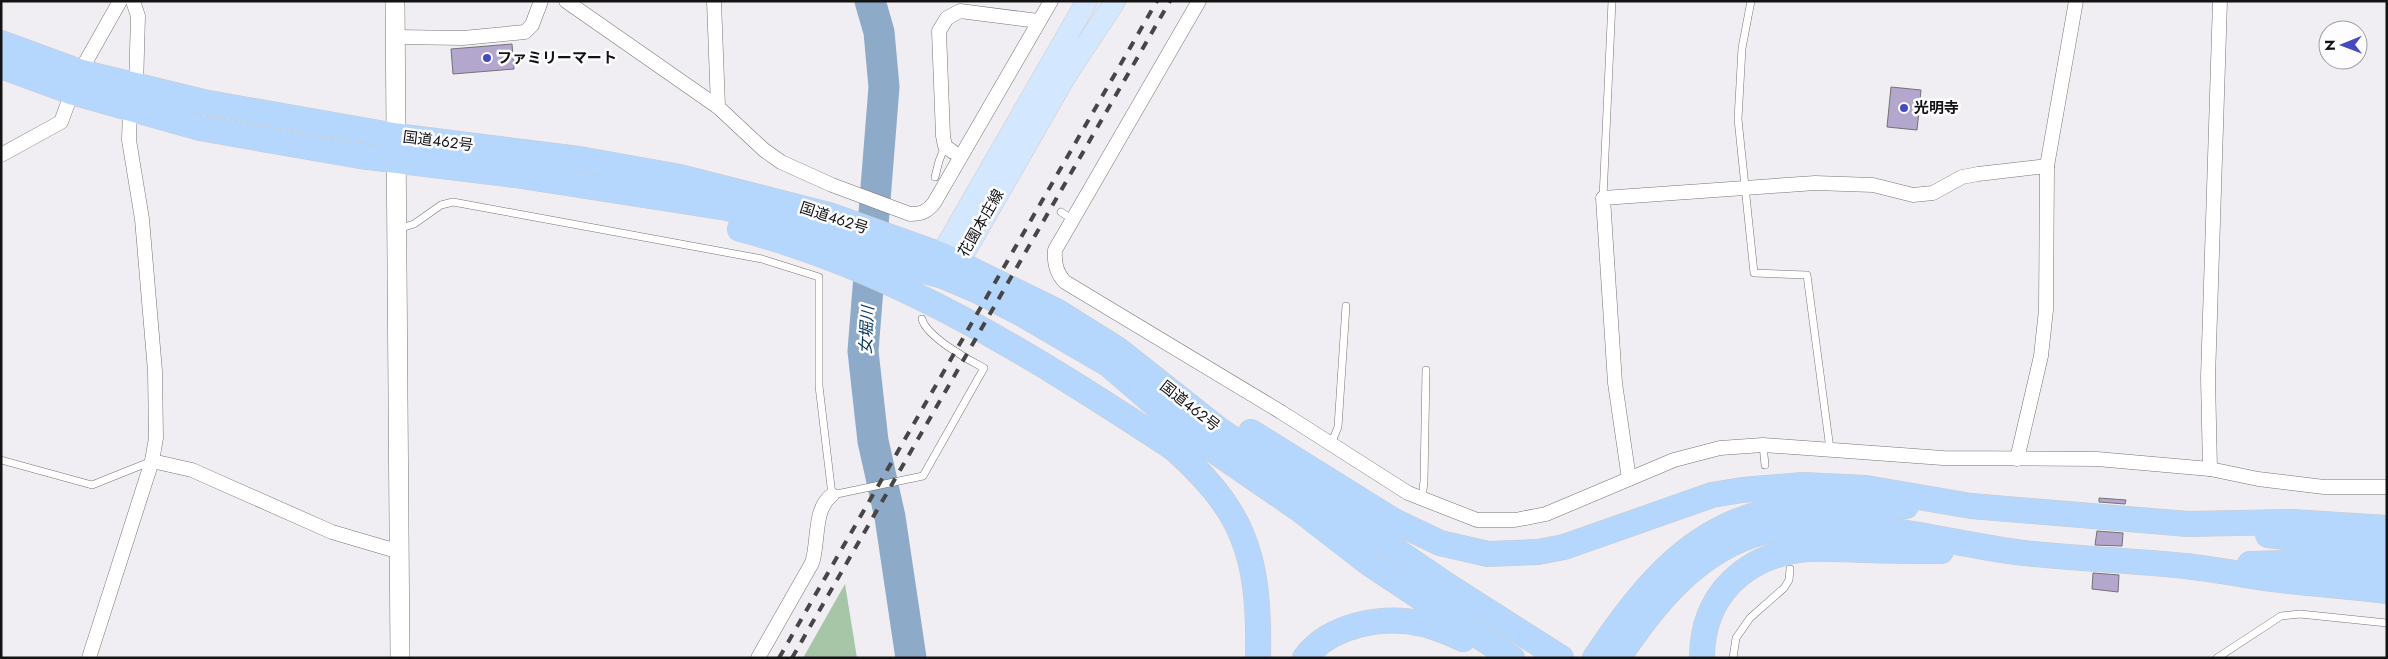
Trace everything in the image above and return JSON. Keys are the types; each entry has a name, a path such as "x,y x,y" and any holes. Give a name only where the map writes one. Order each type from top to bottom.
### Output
{"highway":[{"name":"国道462号","path":"1,43 76,82"},
{"name":"国道462号","path":"1,66 76,82 133,99 200,128 396,161 515,175 550,192 714,222 769,236 827,236"},
{"name":"国道462号","path":"133,99 250,112 396,136 631,168 728,188 827,236 903,265 948,264 1058,312 1118,349 1218,429 1448,586 1560,658"},
{"path":"827,236 903,265 1004,343 1070,381 1175,449"},
{"name":"国道462号","path":"948,264 976,290 1024,315 1108,364 1187,432 1299,508 1370,564 1512,658"},
{"path":"948,264 952,295 963,304 1056,359 1116,398 1197,469 1216,491 1241,532 1254,574 1257,600 1258,658"},
{"path":"1118,349 1394,521 1440,543 1463,550 1488,554 1538,552 1589,539 1654,514 1712,495 1771,487 1803,485 1866,488 1971,506 2188,524 2387,549"},
{"path":"1610,653 1639,597 1670,565 1697,542 1740,520 1790,509 1971,506"},
{"path":"2188,524 2292,522 2387,528"},
{"path":"1610,653 1676,583 1700,563 1743,539 1768,532 1820,526 1881,529 2016,552"},
{"path":"1702,658 1705,624 1724,588 1752,565 1786,552 1814,549 2016,552 2187,566 2278,580 2387,590"},
{"path":"2187,566 2291,563 2387,570"},
{"path":"1305,658 1323,641 1341,631 1360,624 1403,621 1444,630 1493,658"}],"main road":[{"name":"花園本庄線","path":"948,264 1087,1"},
{"name":"花園本庄線","path":"948,264 1115,1"}],"street":[{"path":"1,155 61,122 76,82 120,1"},
{"path":"89,658 152,461 156,438 155,371 142,219 129,140 138,16 133,1"},
{"path":"395,1 400,658"},
{"path":"396,37 463,38 525,32 532,26 540,1"},
{"path":"566,1 580,5 718,107 764,150 798,170 832,185 910,214 919,214 929,210 934,203 1051,1"},
{"path":"714,1 718,107"},
{"path":"1199,1 1067,216 1055,250 1054,258 1059,275 1065,282 1408,493 1422,499 1477,520 1515,520 1546,514 1674,460 1720,448 1763,445 1943,458 2097,459 2210,469 2258,479 2324,487 2387,486"},
{"path":"2016,458 2042,356 2047,166 2076,1"},
{"path":"2210,469 2208,378 2220,1"},
{"path":"949,149 940,31 946,18 960,11 1038,21"},
{"path":"1629,479 1615,383 1603,198 1814,183 1873,185 1913,195 1933,193 1962,177 2047,166"},
{"path":"152,461 192,470 332,532 400,552"},
{"path":"758,658 812,563 816,551 823,505 835,494"}],"lane":[{"path":"1603,198 1612,1"},
{"path":"1751,1 1742,48 1738,119 1743,188 1754,273 1807,275 1830,449"},
{"path":"935,177 938,161 949,149"},
{"path":"398,229 414,224 441,205 453,202 762,259 819,277 819,386 835,494 917,478 926,473 984,368 936,338 923,324 922,319"},
{"path":"1331,444 1338,427 1346,306"},
{"path":"1422,499 1426,370"},
{"path":"1763,445 1765,465"},
{"path":"1,460 92,485 152,461"},
{"path":"1733,658 1736,638 1750,618 1784,588 1789,580 1790,569"},
{"path":"2217,658 2281,616 2300,614 2387,623"}],"green space":[{"path":"845,584 857,658 803,658"}],"building":[{"path":"512,44 514,69 453,74 451,49"},
{"name":"光明寺","path":"1891,87 1921,90 1917,130 1887,127"},
{"path":"2099,498 2126,500 2125,504 2099,502"},
{"path":"2097,531 2123,533 2122,546 2095,545"},
{"path":"2093,573 2119,575 2118,592 2092,589"}],"waterway":[{"name":"女堀川","path":"870,1 879,32 884,87 863,351 873,441 890,517 911,658"}],"railway":[{"path":"779,658 1157,1"},
{"path":"792,658 1170,1"}],"place":[{"name":"ファミリーマート","path":"487,58"},
{"name":"光明寺","path":"1904,108"}]}
